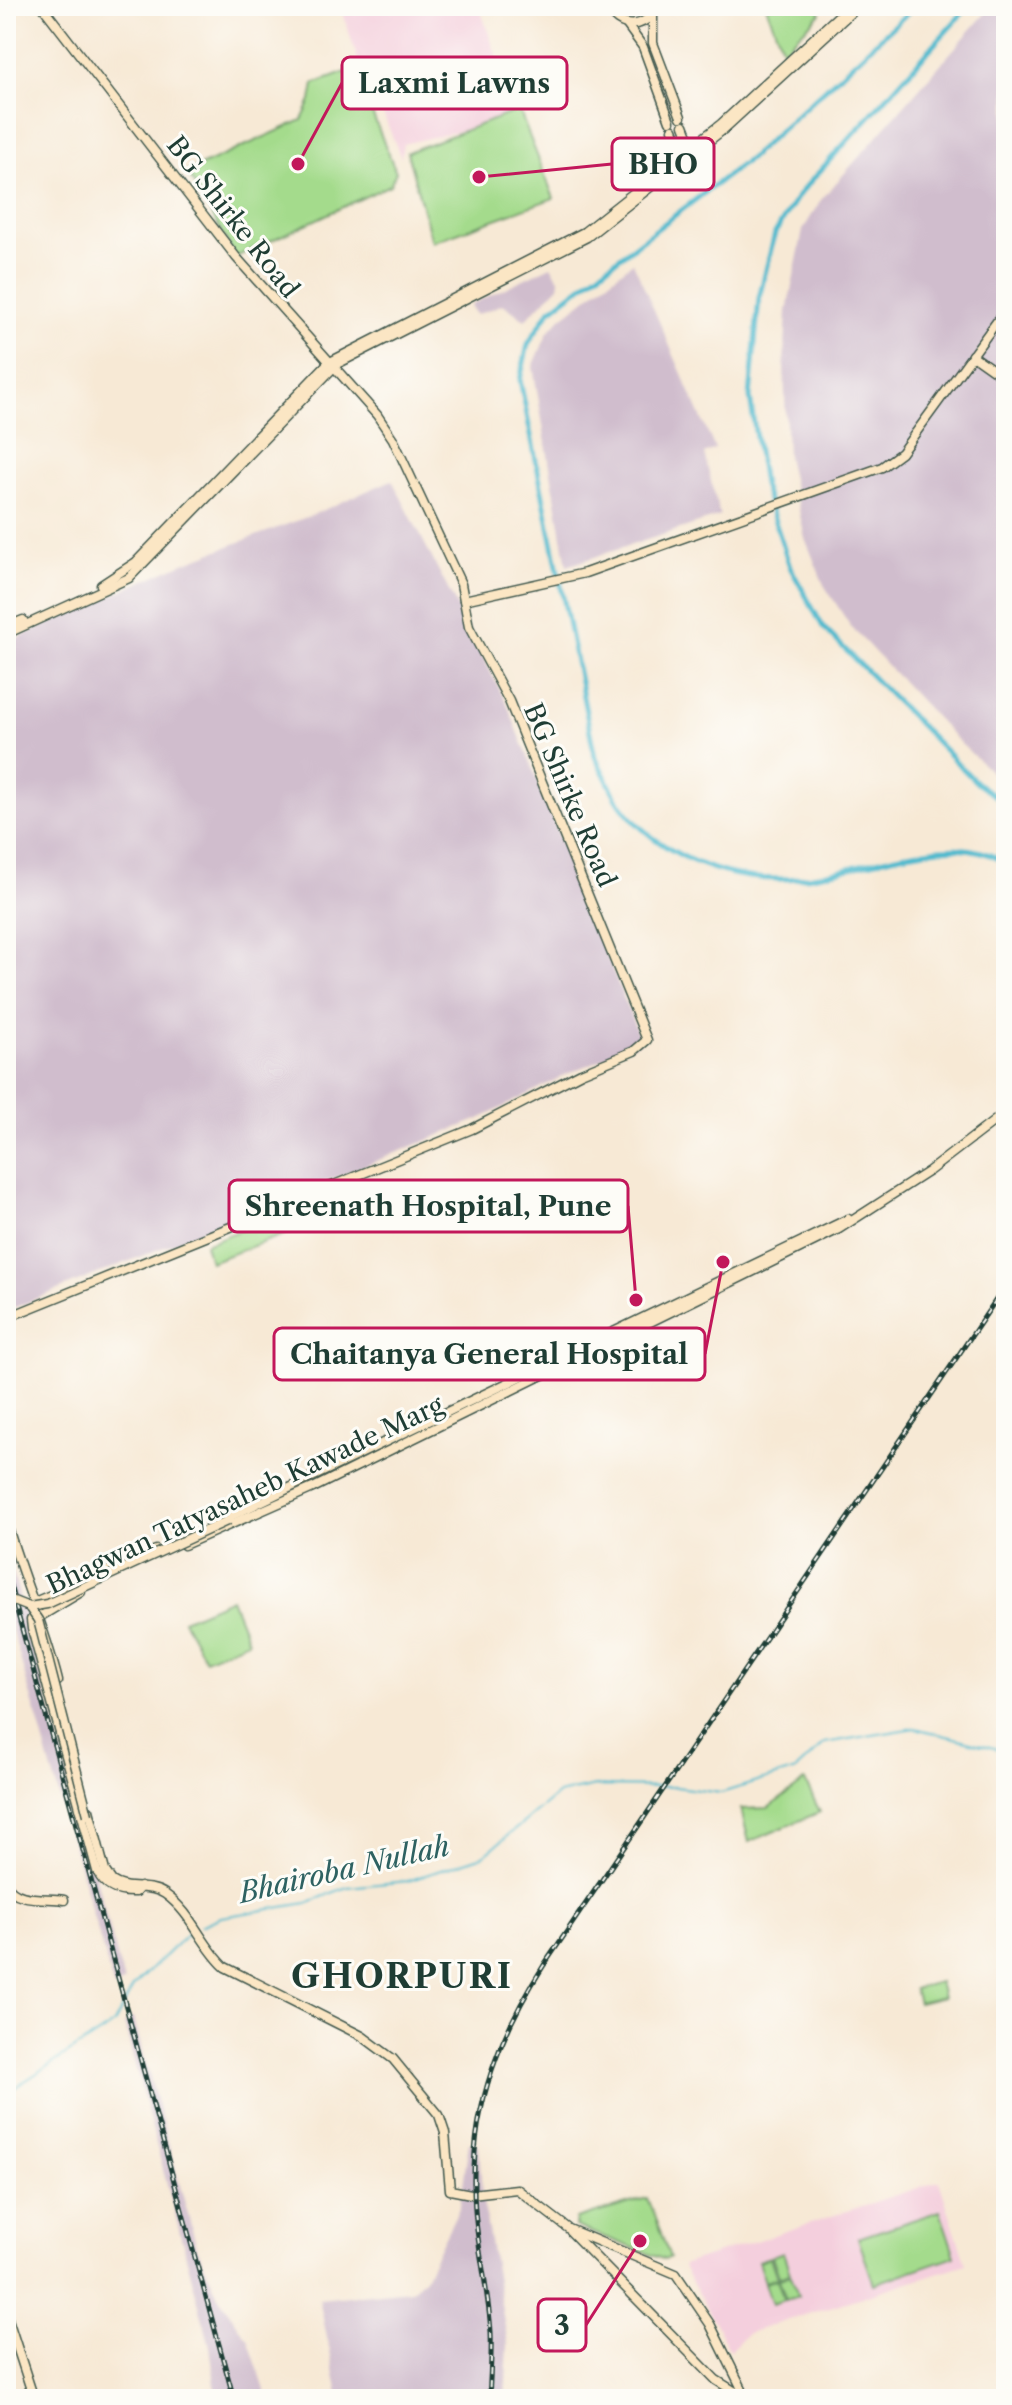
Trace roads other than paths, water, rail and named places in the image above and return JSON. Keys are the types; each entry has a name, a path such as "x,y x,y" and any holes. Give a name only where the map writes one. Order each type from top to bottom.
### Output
{"street":[{"name":"BG Shirke Road","path":"6,1318 472,1129 581,1073 634,1051 647,1040 520,727 469,627 461,584 393,439 377,415 330,366 236,257 42,6"},
{"path":"607,6 614,18 627,25 643,47 684,158"},
{"path":"694,150 849,6"},
{"path":"6,634 129,578 330,366 571,247 694,150 858,6"},
{"path":"627,25 642,24 655,10"},
{"path":"655,10 653,43 694,150"},
{"path":"464,600 559,580 699,534 759,509 877,469 896,458 1006,309"},
{"path":"972,355 1006,379"},
{"path":"6,627 124,573 201,499"},
{"name":"Bhagwan Tatyasaheb Kawade Marg","path":"35,1609 351,1465 740,1274 836,1222 853,1218 929,1171 1006,1112"},
{"path":"1006,1342 1006,1355"},
{"name":"Bhagwan Tatyasaheb Kawade Marg","path":"35,1609 243,1511 351,1465"},
{"path":"6,1600 35,1609 243,1511"},
{"path":"6,1521 38,1620 87,1821"},
{"path":"6,1600 24,1610 34,1623 87,1821 109,1883 165,1894 188,1916 225,1967 362,2036 393,2059 439,2115 445,2133 450,2190 464,2194 517,2189 569,2229 716,2380 746,2399"},
{"path":"35,1609 87,1821"},
{"path":"6,1883 9,1890 20,1896 64,1900"},
{"path":"569,2229 676,2274 710,2324 746,2399"},
{"path":"6,2313 34,2399"}],"waterway":[{"path":"915,6 749,159 549,311 528,344 520,380 595,757 617,800 636,822 653,837 692,861 736,875 759,878 810,876 901,855 955,848 980,851 1006,863"},
{"path":"969,6 800,193 775,233 759,298 750,397 763,485 790,567 823,627 977,783 1006,804"},
{"name":"Bhairoba Nullah","path":"200,1926 221,1917 307,1903 347,1887 408,1881 483,1856 558,1794 595,1786 676,1787 721,1793 796,1770 825,1743 915,1728 1006,1751"},
{"name":"Bhairoba Nullah","path":"6,2093 114,2024 133,1987 191,1930"}],"railway":[{"path":"489,2399 491,2332 476,2224 475,2156 484,2098 514,2017 544,1965 1006,1285"},
{"path":"6,1571 234,2399"}],"place":[{"name":"Laxmi Lawns","path":"298,164"},
{"name":"BHO","path":"479,177"},
{"name":"Chaitanya General Hospital","path":"723,1262"},
{"name":"Shreenath Hospital, Pune","path":"636,1300"},
{"name":"3","path":"640,2241"}],"district":[{"name":"GHORPURI","path":"402,1976"}]}
